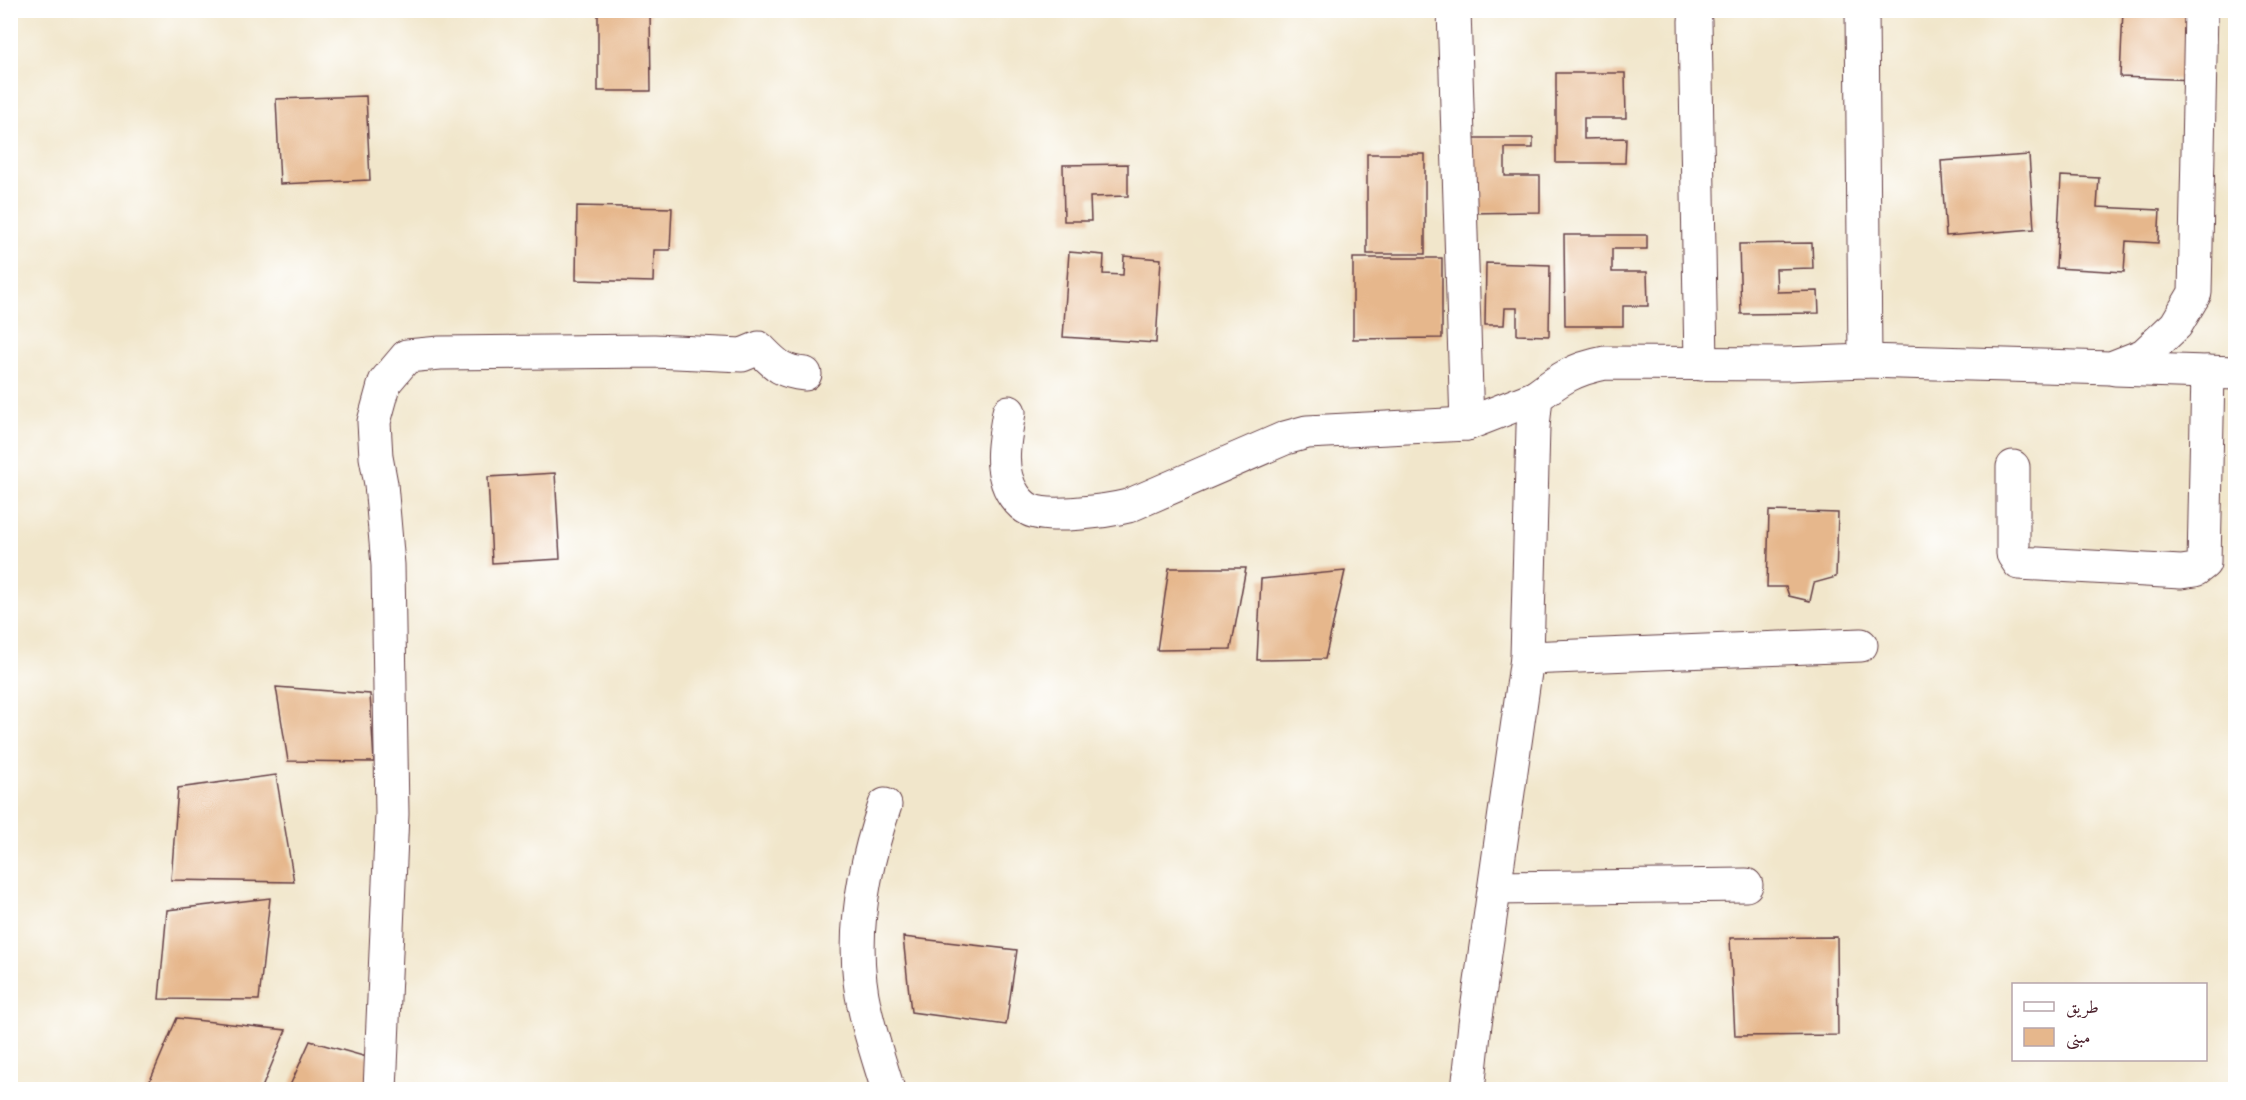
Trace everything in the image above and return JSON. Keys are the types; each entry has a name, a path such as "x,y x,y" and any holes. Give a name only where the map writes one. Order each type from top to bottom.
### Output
{"street":[{"path":"1454,10 1467,424"},
{"path":"1862,10 1865,361"},
{"path":"2111,368 2144,355 2176,325 2195,293 2201,10"},
{"path":"1695,21 1701,364"},
{"path":"380,1089 392,814 388,565 374,422 386,382 407,356 440,353 654,351 742,355 759,348 779,368 805,374"},
{"path":"1009,412 1004,450 1005,475 1009,485 1022,504 1032,511 1053,513 1107,511 1128,506 1285,438 1307,432 1467,424 1536,397 1560,379 1582,368 1605,363 1786,364 1865,361 2222,372 2204,564 2195,570 2181,572 2019,563 2013,554 2013,467"},
{"path":"1468,1089 1475,1024 1527,658 1533,427 1536,397"},
{"path":"1527,658 1861,645"},
{"path":"885,805 874,839 861,902 858,964 864,1009 888,1089"},
{"path":"1494,888 1746,885"}],"building":[{"path":"598,10 650,10 651,91 598,91"},
{"path":"2123,10 2198,10 2195,80 2120,77"},
{"path":"1556,73 1625,73 1626,118 1584,118 1584,139 1626,138 1625,163 1556,163"},
{"path":"366,96 370,180 280,184 276,99"},
{"path":"1470,138 1533,138 1533,148 1505,148 1505,176 1540,176 1540,212 1470,213"},
{"path":"1367,154 1425,154 1425,254 1367,254"},
{"path":"2029,155 2034,229 1946,236 1941,161"},
{"path":"1128,164 1128,196 1090,197 1091,221 1064,221 1063,165"},
{"path":"2061,176 2099,178 2097,207 2160,210 2158,243 2126,241 2124,272 2056,268"},
{"path":"577,206 672,208 670,250 654,250 653,282 576,280"},
{"path":"1564,235 1647,235 1647,249 1612,249 1612,272 1647,272 1648,306 1623,306 1623,326 1565,326"},
{"path":"1812,243 1813,268 1776,269 1777,292 1818,291 1819,313 1741,314 1739,244"},
{"path":"1069,252 1104,255 1103,274 1123,275 1124,256 1161,259 1156,343 1063,337"},
{"path":"1353,258 1442,258 1442,338 1353,339"},
{"path":"1486,263 1550,265 1549,336 1517,335 1517,308 1505,308 1504,325 1485,325"},
{"path":"555,473 560,559 492,563 488,477"},
{"path":"1769,511 1838,513 1836,577 1814,583 1810,601 1789,596 1786,587 1767,587"},
{"path":"1169,568 1246,568 1231,649 1157,650"},
{"path":"1345,571 1325,659 1257,660 1261,579"},
{"path":"276,687 370,694 374,762 288,761"},
{"path":"276,775 294,882 171,880 178,788"},
{"path":"270,898 259,1000 159,999 167,910"},
{"path":"903,937 1017,950 1006,1025 911,1012"},
{"path":"1837,937 1838,1035 1735,1036 1730,938"},
{"path":"177,1018 286,1030 261,1090 146,1090"},
{"path":"310,1041 381,1061 371,1090 288,1090"}]}
